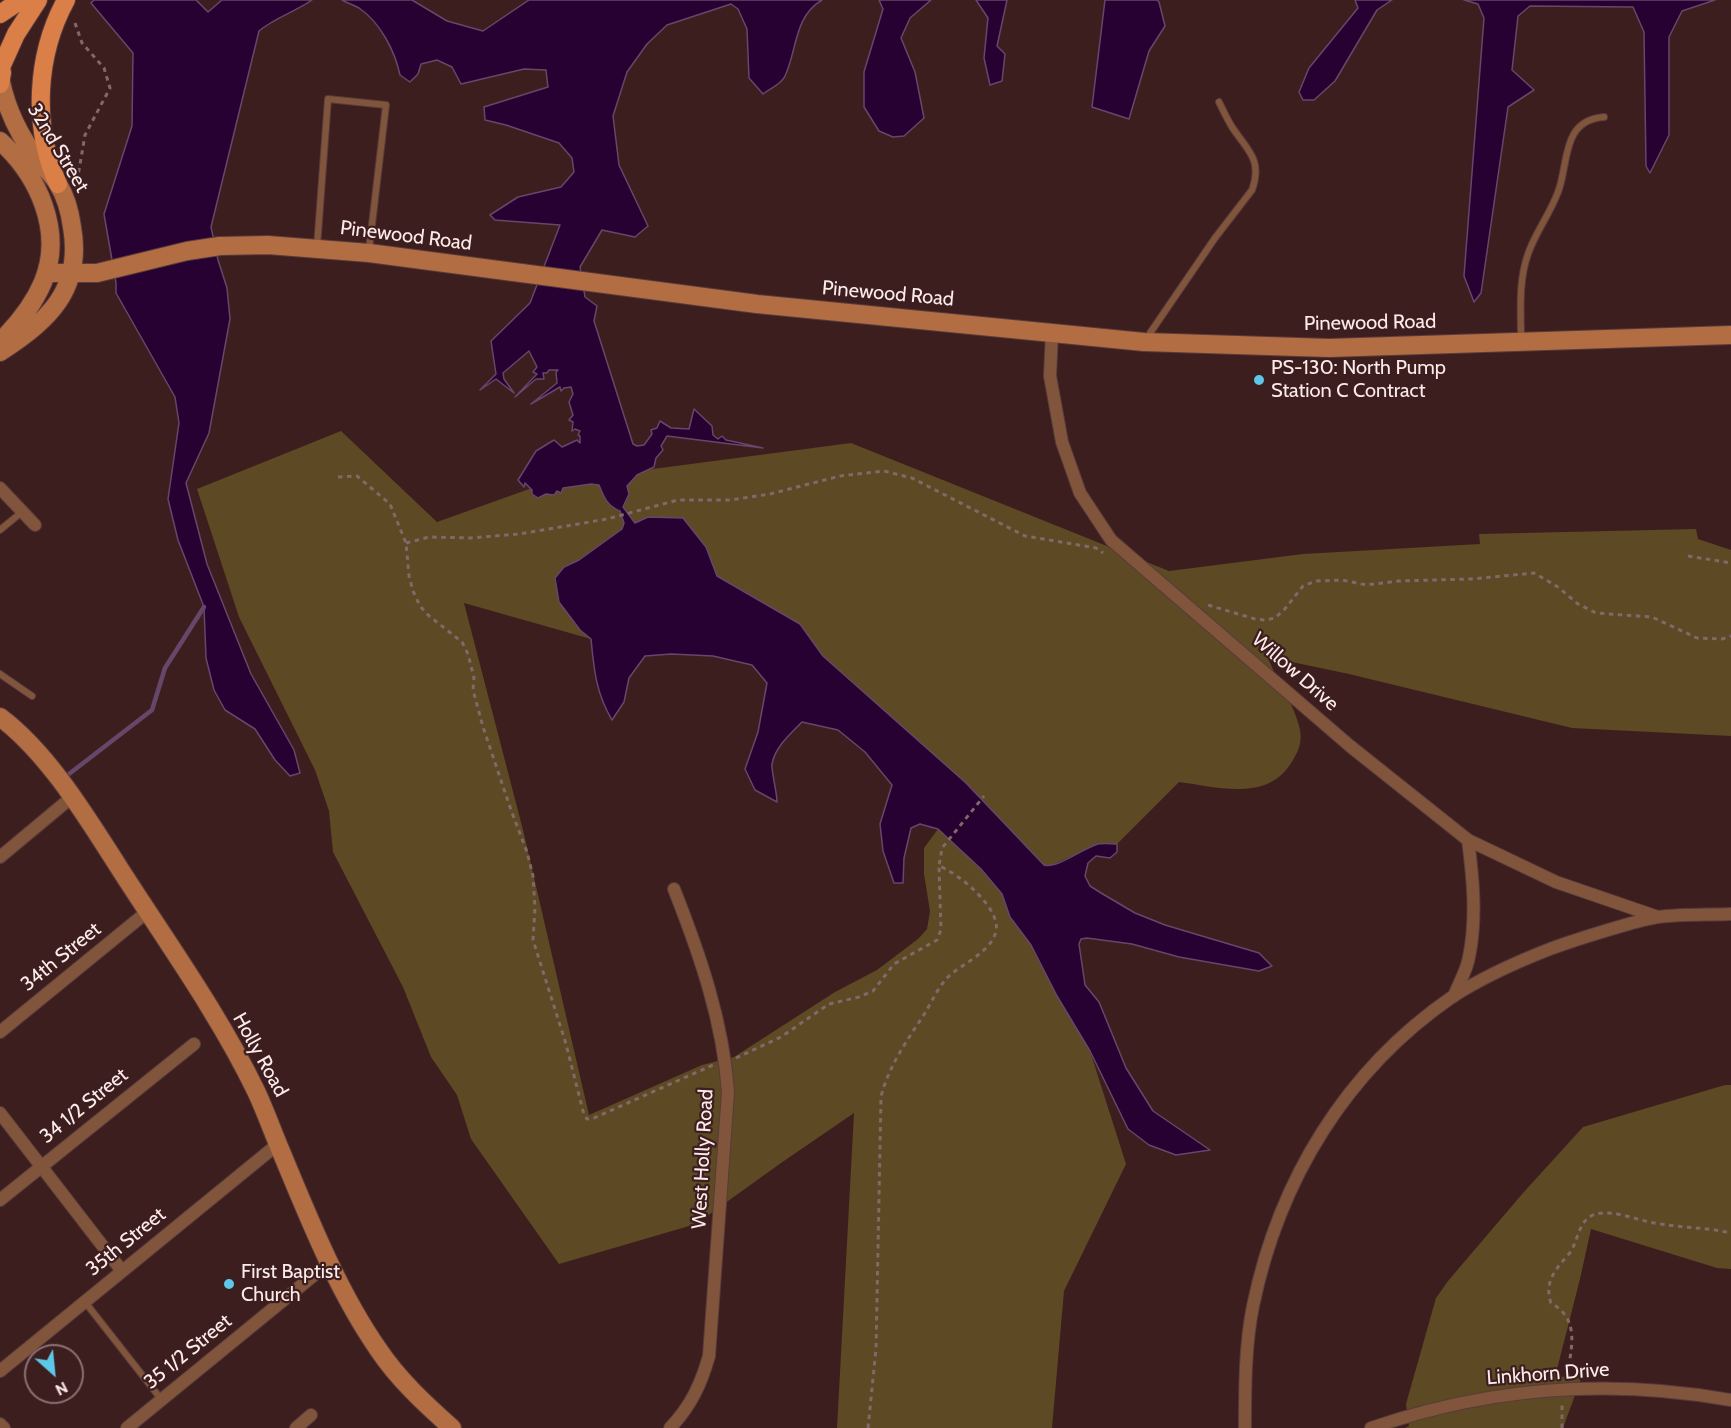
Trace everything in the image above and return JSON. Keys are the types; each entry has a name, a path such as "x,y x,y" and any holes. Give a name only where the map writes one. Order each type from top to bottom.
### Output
{"main road":[{"path":"0,14 21,0"},
{"path":"1,73 16,34 38,0"},
{"path":"58,183 47,150 41,96 49,40 58,14 66,0"}],"street":[{"name":"32nd Street","path":"0,352 28,335 49,314 71,274 73,261 73,232 67,203 58,183 24,139 9,112 1,73"},
{"name":"32nd Street","path":"0,141 29,173 42,199 49,233 46,273 31,305 0,342"},
{"name":"Pinewood Road","path":"46,273 112,271 188,251 220,246 268,244 369,253 757,304 1144,342 1329,348 1731,335"},
{"name":"Willow Drive","path":"1052,332 1050,376 1062,442 1080,493 1111,540 1350,746 1468,840 1556,882 1658,917"},
{"path":"0,488 35,525"},
{"name":"Holly Road","path":"0,717 36,751 72,797 211,1011 255,1089 330,1262 352,1306 378,1349 400,1378 453,1428"},
{"path":"0,857 72,797"},
{"path":"1454,996 1469,959 1473,920 1473,873 1468,840"},
{"name":"West Holly Road","path":"670,1428 684,1414 696,1394 709,1356 728,1092 726,1062 718,1018 674,889"},
{"name":"34th Street","path":"0,1032 147,912"},
{"path":"1245,1428 1245,1400 1253,1308 1271,1239 1294,1181 1336,1110 1358,1080 1385,1052 1454,996 1523,960 1577,939 1658,917 1731,914"},
{"name":"34 1/2 Street","path":"0,1200 194,1044"},
{"path":"0,1113 122,1271"},
{"name":"35th Street","path":"0,1371 278,1144"},
{"name":"35 1/2 Street","path":"127,1428 330,1262"},
{"name":"Linkhorn Drive","path":"1371,1428 1450,1404 1490,1396 1564,1389 1616,1388 1731,1400"},
{"path":"296,1428 311,1415"},
{"path":"0,1424 4,1428"}],"lane":[{"path":"317,248 328,99 386,105 369,253"},
{"path":"1144,342 1215,238 1252,190 1256,181 1254,159 1249,148 1231,127 1218,102"},
{"path":"1521,342 1521,284 1528,253 1559,191 1571,138 1587,121 1604,117"},
{"path":"0,530 22,512"},
{"path":"0,674 32,696"},
{"path":"84,1302 161,1399"}],"path":[{"path":"75,23 82,43 104,68 110,88 85,135 77,182"},
{"path":"406,543 429,537 471,538 519,534 607,519 678,500 730,500 770,494 840,476 884,471 912,478 1025,536 1096,548 1105,554"},
{"path":"338,477 357,476 390,504 406,543 412,591 420,606 462,642 468,654 474,678 473,690 483,727 527,852 535,908 533,940 587,1119 680,1080 700,1069 726,1062 758,1049 781,1037 829,1004 860,997 873,991 894,964 937,940 941,930 939,866 942,848 984,796"},
{"path":"1688,556 1731,563"},
{"path":"1187,604 1208,604 1265,620 1275,618 1303,586 1316,581 1342,580 1366,585 1534,573 1558,587 1578,604 1596,613 1652,617 1698,638 1722,639 1731,636"},
{"path":"868,1428 876,1348 881,1097 901,1050 941,986 993,940 996,930 995,920 988,904 950,870 939,866"},
{"path":"1562,1428 1564,1389 1574,1337 1566,1318 1558,1307 1551,1303 1548,1293 1549,1281 1575,1246 1581,1226 1590,1216 1601,1214 1622,1215 1654,1224 1695,1226 1731,1233"}],"shaded area":[{"path":"94,0 196,0 208,12 222,0 312,0 259,31 211,227 227,288 230,319 209,433 186,483 207,564 251,674 294,750 300,773 290,776 275,760 255,729 225,710 214,690 206,658 204,607 178,540 168,499 179,423 175,397 116,293 104,214 132,126 133,53 91,3"},
{"path":"342,0 412,0 447,21 483,31 529,0 822,0 806,15 801,24 783,79 763,94 749,78 747,29 738,9 731,4 667,25 647,44 627,72 613,116 619,165 648,226 635,237 602,230 580,267 585,297 597,306 594,321 633,444 644,445 652,434 651,430 657,428 660,421 671,428 689,429 694,409 712,426 713,435 718,439 722,436 726,440 763,448 667,436 654,467 637,475 627,486 629,494 623,507 635,523 648,517 683,518 706,547 717,576 800,624 823,656 966,783 1044,865 1056,864 1098,844 1117,844 1117,852 1110,858 1096,856 1088,863 1085,876 1090,886 1135,913 1165,925 1259,953 1272,966 1259,971 1179,957 1132,944 1087,938 1081,939 1079,944 1085,985 1099,1002 1126,1068 1153,1111 1210,1150 1176,1155 1149,1145 1128,1129 1090,1051 1057,996 1031,945 1010,917 1002,894 981,869 938,829 920,824 911,828 904,858 903,883 894,883 883,851 880,824 892,785 865,752 838,730 802,722 776,752 772,764 777,802 755,790 745,769 758,732 767,683 752,665 713,656 671,654 645,656 629,678 624,702 612,720 599,691 591,639 580,630 559,602 555,578 564,567 579,560 622,529 624,523 620,511 609,504 599,485 563,488 561,493 557,491 554,495 546,494 538,498 532,494 532,490 525,483 524,487 518,480 536,451 554,440 562,447 577,440 580,443 578,435 580,431 575,429 572,431 573,422 569,420 573,415 569,402 573,394 571,387 561,391 560,387 531,404 557,383 556,372 558,370 549,370 543,373 544,379 536,379 515,397 537,374 533,372 537,367 529,351 503,373 504,379 514,393 496,379 480,390 496,374 491,341 530,303 560,225 495,220 490,215 518,197 561,187 574,172 572,158 559,143 485,120 484,107 548,87 546,70 524,69 461,84 452,67 437,60 421,64 418,74 410,82 400,75 390,47 374,21 359,8"},
{"path":"879,0 931,0 910,18 901,38 915,72 924,118 904,136 893,137 879,131 864,107 864,72 883,9"},
{"path":"976,0 1007,0 997,46 1005,54 1002,81 990,85 984,58 988,18"},
{"path":"1105,0 1157,0 1165,26 1149,51 1129,119 1092,107"},
{"path":"1355,0 1392,0 1377,10 1335,81 1314,100 1303,100 1299,92 1309,68 1358,8"},
{"path":"1464,0 1715,0 1682,11 1669,37 1669,135 1650,173 1646,166 1644,32 1633,7 1530,6 1518,16 1512,70 1534,90 1508,107 1481,293 1474,302 1464,276 1484,18 1478,4"},
{"path":"341,431 437,522 546,483 851,443 1169,571 1303,554 1480,544 1479,534 1696,529 1698,539 1731,550 1731,736 1572,728 1349,674 1268,657 1298,720 1300,730 1301,738 1298,749 1283,773 1271,782 1242,789 1179,782 1117,844 1100,844 1049,866 1044,865 966,783 823,656 800,624 717,576 706,547 683,518 648,517 616,533 579,560 564,567 555,578 559,602 580,630 591,639 464,603 523,830 589,1115 702,1065 734,1057 835,992 877,970 918,939 927,929 930,911 924,874 924,848 938,829 981,869 1002,894 1010,917 1031,945 1057,996 1090,1051 1126,1164 1064,1291 1052,1428 837,1428 854,1113 696,1224 559,1264 471,1139 457,1095 431,1057 403,987 333,852 329,811 315,770 239,617 197,489"},
{"path":"1731,1085 1731,1269 1717,1268 1591,1229 1555,1377 1582,1376 1563,1428 1405,1428 1409,1426 1406,1404 1436,1298 1523,1193 1583,1127"}],"waterway":[{"path":"69,774 152,710 165,668 204,607"}],"place":[{"name":"PS-130: North Pump Station C Contract","path":"1259,380"},
{"name":"First Baptist Church","path":"229,1284"}]}
